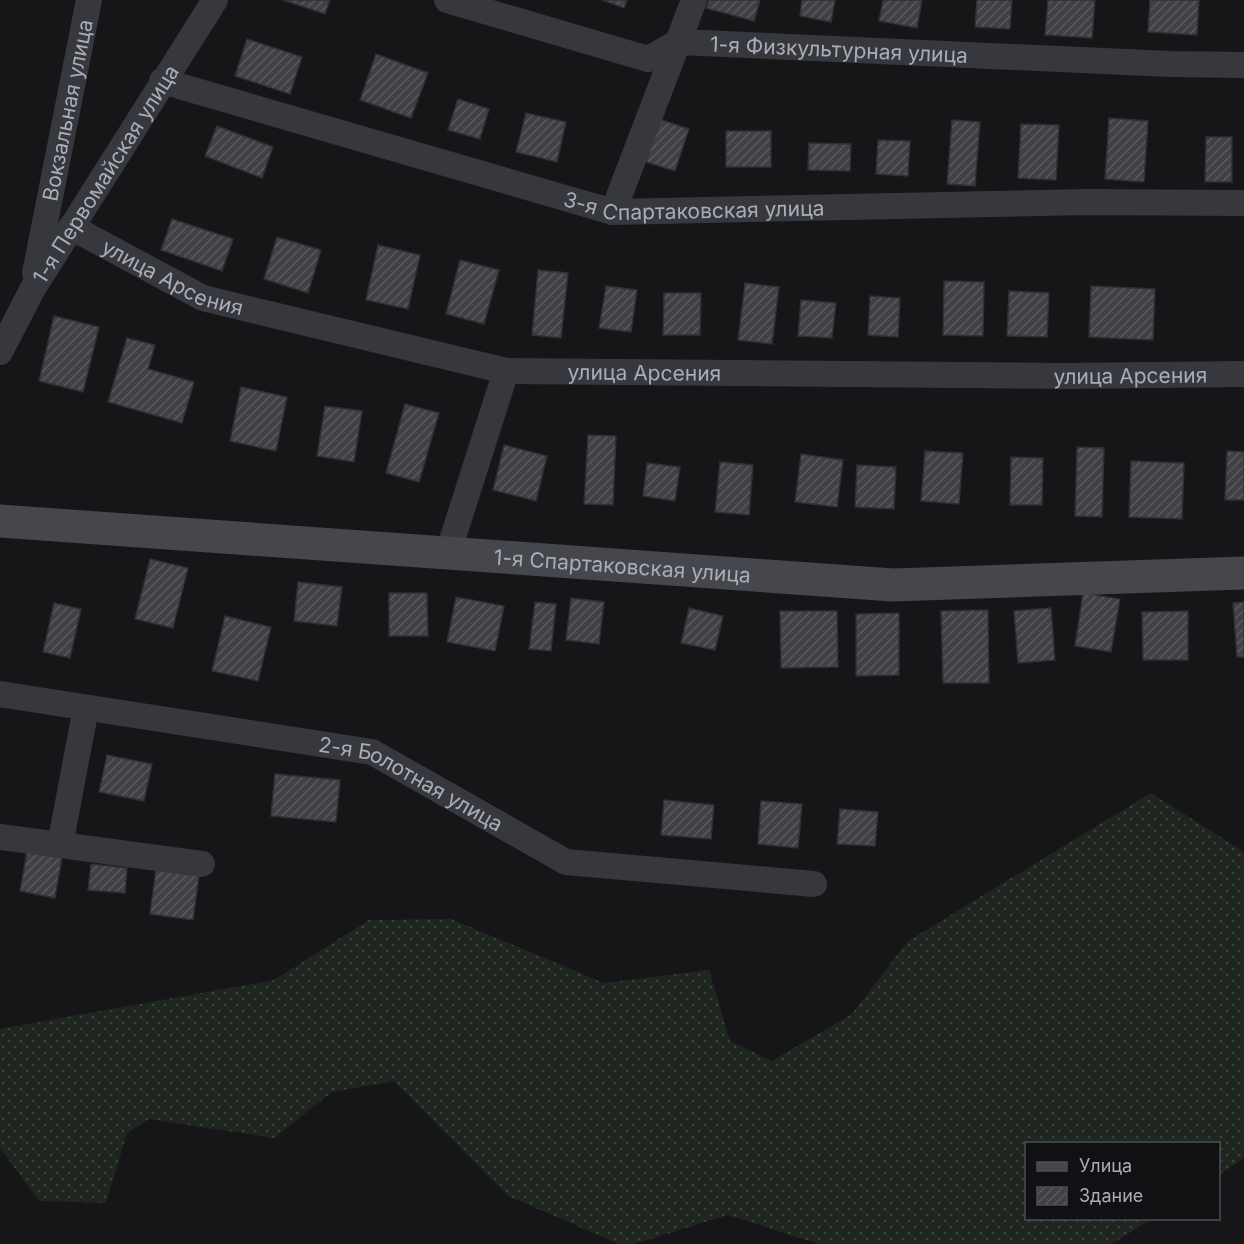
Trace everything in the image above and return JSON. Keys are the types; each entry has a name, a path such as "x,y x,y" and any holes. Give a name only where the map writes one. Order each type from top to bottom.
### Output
{"street":[{"name":"Вокзальная улица","path":"32,290 89,0"},
{"name":"1-я Первомайская улица","path":"0,352 32,290 215,0"},
{"path":"447,0 648,59 679,42"},
{"path":"613,212 694,0"},
{"name":"1-я Физкультурная улица","path":"679,42 1158,64 1244,65"},
{"name":"3-я Спартаковская улица","path":"162,81 613,212 1073,202 1244,203"},
{"name":"улица Арсения","path":"71,227 203,298 506,371 1064,376 1244,374"},
{"path":"448,553 506,371"},
{"name":"1-я Спартаковская улица","path":"0,521 893,585 1244,573"},
{"name":"2-я Болотная улица","path":"0,694 372,752 566,862 814,884"},
{"path":"60,845 86,708"},
{"path":"0,837 202,864"}],"shaded area":[{"path":"1151,793 1244,852 1244,1158 1220,1174 1220,1142 1025,1142 1025,1220 1149,1220 1112,1244 818,1244 728,1215 634,1244 619,1244 508,1196 394,1081 332,1092 274,1138 149,1119 127,1133 106,1203 39,1201 0,1148 0,1029 274,980 369,920 451,919 604,983 709,970 730,1041 772,1061 852,1014 908,941"}],"building":[{"path":"283,0 330,0 325,14"},
{"path":"602,0 627,0 624,8"},
{"path":"709,0 760,0 754,21 706,8"},
{"path":"802,0 835,0 831,22 800,16"},
{"path":"883,0 922,0 917,28 879,21"},
{"path":"977,0 1012,0 1010,29 975,27"},
{"path":"1048,0 1095,0 1092,38 1045,35"},
{"path":"1150,0 1199,0 1197,35 1148,32"},
{"path":"247,39 302,57 290,94 235,76"},
{"path":"376,54 428,73 411,118 360,100"},
{"path":"458,99 489,109 480,139 448,130"},
{"path":"526,113 566,122 557,162 516,152"},
{"path":"1109,118 1148,121 1144,182 1105,179"},
{"path":"659,119 689,129 675,171 646,162"},
{"path":"952,120 980,122 975,186 947,184"},
{"path":"1021,124 1059,125 1056,180 1018,178"},
{"path":"217,126 273,147 262,178 205,156"},
{"path":"726,131 771,131 771,167 726,167"},
{"path":"1206,137 1232,137 1232,182 1205,182"},
{"path":"878,140 910,141 908,176 876,174"},
{"path":"809,143 851,144 850,171 808,170"},
{"path":"172,219 233,239 222,271 161,250"},
{"path":"277,237 321,250 308,293 264,279"},
{"path":"378,245 420,255 408,309 366,300"},
{"path":"460,260 499,270 484,324 446,314"},
{"path":"538,270 568,273 561,338 532,335"},
{"path":"944,281 984,282 983,336 943,335"},
{"path":"745,283 779,287 772,344 738,340"},
{"path":"606,286 637,290 631,332 599,328"},
{"path":"1091,286 1155,289 1153,340 1089,337"},
{"path":"1009,291 1049,293 1047,337 1007,336"},
{"path":"664,293 701,293 700,335 663,335"},
{"path":"870,296 900,298 898,337 868,335"},
{"path":"801,300 836,303 832,338 798,336"},
{"path":"54,316 99,327 83,392 39,381"},
{"path":"127,338 155,345 148,369 194,382 182,423 108,402"},
{"path":"241,387 287,397 276,451 230,441"},
{"path":"405,404 439,413 419,482 386,473"},
{"path":"325,406 362,411 354,462 317,456"},
{"path":"588,435 616,436 613,505 584,504"},
{"path":"504,445 547,456 536,501 493,490"},
{"path":"1077,447 1104,448 1102,517 1075,516"},
{"path":"925,451 963,453 959,504 921,501"},
{"path":"1227,451 1244,452 1244,500 1225,500"},
{"path":"801,454 843,460 837,507 795,502"},
{"path":"1011,457 1043,458 1042,505 1010,505"},
{"path":"1131,461 1184,463 1182,519 1129,517"},
{"path":"720,462 753,465 749,515 715,512"},
{"path":"647,463 680,467 675,501 643,496"},
{"path":"857,465 896,467 894,509 855,507"},
{"path":"150,559 188,568 173,628 135,619"},
{"path":"298,582 342,587 337,626 294,621"},
{"path":"389,593 427,593 428,636 389,636"},
{"path":"1083,593 1120,599 1111,652 1075,646"},
{"path":"456,597 504,606 495,651 447,642"},
{"path":"571,598 604,602 599,644 566,640"},
{"path":"535,602 556,604 551,651 529,649"},
{"path":"1244,602 1244,657 1237,657 1233,603"},
{"path":"54,603 81,609 70,658 43,652"},
{"path":"689,608 723,616 715,650 681,643"},
{"path":"1051,608 1055,660 1018,663 1014,611"},
{"path":"988,610 989,683 943,683 941,611"},
{"path":"780,611 837,611 838,667 781,668"},
{"path":"1188,611 1188,660 1143,660 1142,612"},
{"path":"899,613 899,675 856,676 856,614"},
{"path":"225,616 271,627 258,681 212,671"},
{"path":"107,755 152,764 144,801 99,792"},
{"path":"275,774 340,780 336,822 271,816"},
{"path":"664,800 714,805 711,839 661,835"},
{"path":"761,801 802,804 798,848 758,844"},
{"path":"840,809 878,812 875,846 837,844"},
{"path":"27,851 62,858 55,898 20,891"},
{"path":"91,864 127,868 125,893 88,890"},
{"path":"156,869 199,875 193,920 150,914"}]}
